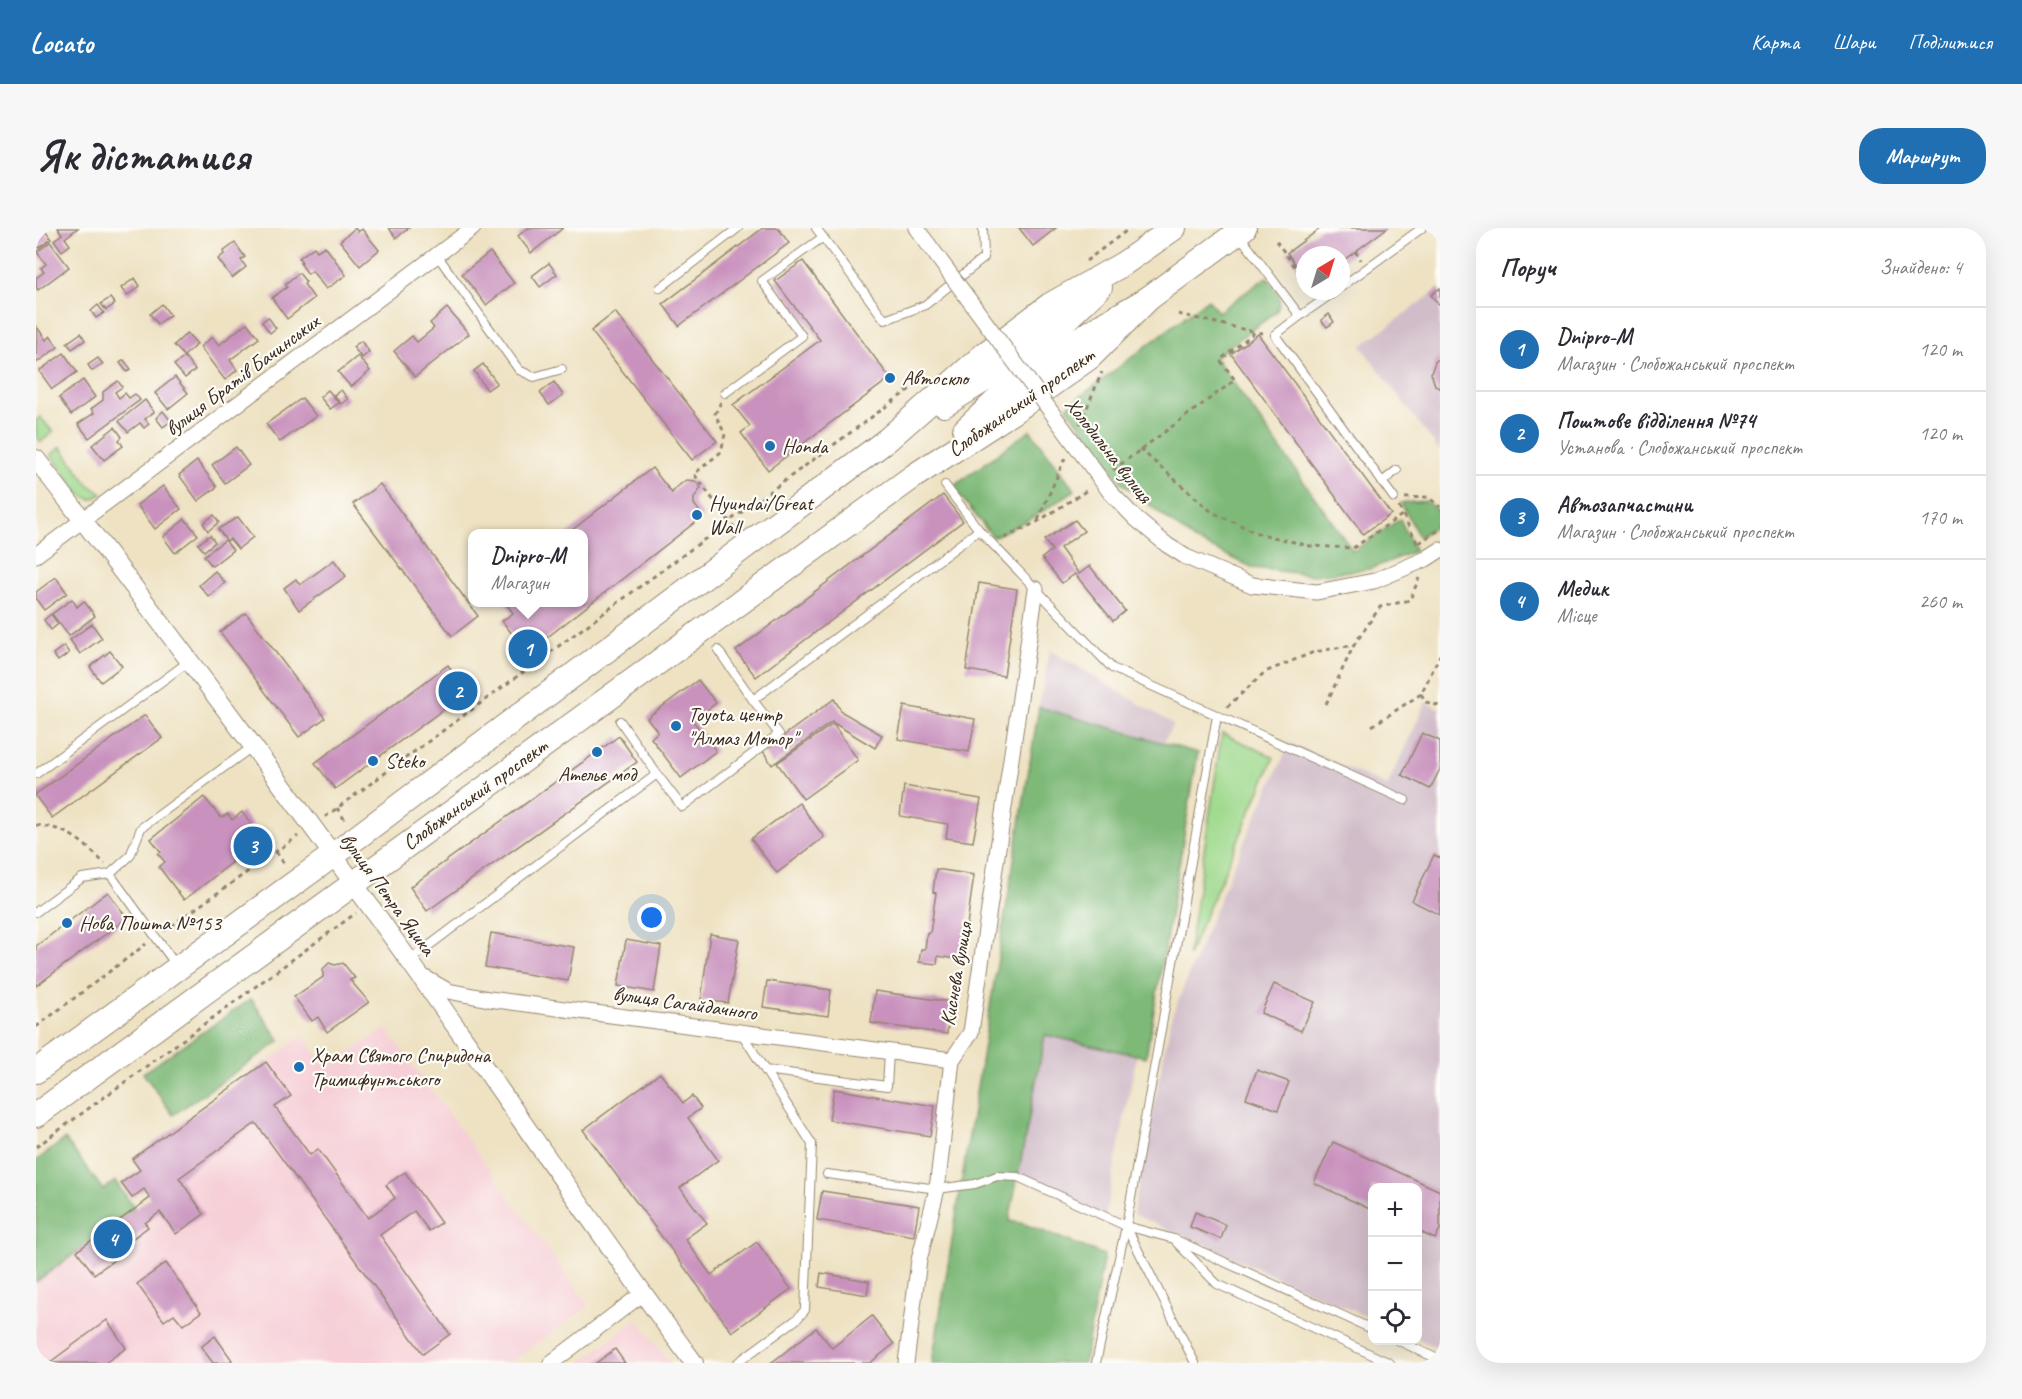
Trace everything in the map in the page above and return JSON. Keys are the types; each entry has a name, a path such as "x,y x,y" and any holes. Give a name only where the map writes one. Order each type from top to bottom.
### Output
{"main road":[{"name":"Слобожанський проспект","path":"36,1071 332,856 887,440 997,372 1064,322 1124,264 1174,228"},
{"name":"Слобожанський проспект","path":"36,1115 914,476 1010,388 1077,340 1149,298 1240,230"}],"street":[{"name":"вулиця Братів Бачинських","path":"36,555 473,228"},
{"name":"Холодильна вулиця","path":"916,228 1110,492 1136,519 1167,545 1186,557 1252,585 1317,592 1374,581 1426,560 1440,550"},
{"name":"вулиця Петра Яцика","path":"36,459 189,661 352,883 642,1294 694,1363"},
{"name":"Киснева вулиця","path":"906,1363 919,1260 937,1189 952,1060 971,1032 1036,589"},
{"name":"вулиця Сагайдачного","path":"413,967 448,991 489,999 952,1060"},
{"path":"551,1363 642,1294"}],"lane":[{"path":"660,288 738,228"},
{"path":"816,228 885,320 925,305 984,258 983,228"},
{"path":"1350,280 1422,228"},
{"path":"1240,230 1300,316"},
{"path":"725,393 802,336 762,281 823,237"},
{"path":"437,255 519,370 534,377 562,369"},
{"path":"1323,300 1275,334 1394,498"},
{"path":"1382,482 1397,470"},
{"path":"945,485 979,530 1112,668 1405,800"},
{"path":"753,700 979,530"},
{"path":"620,722 682,807 779,734 718,650"},
{"path":"36,774 189,661"},
{"path":"1096,1363 1126,1226 1217,716"},
{"path":"36,912 82,878 111,873 130,856 141,828 252,747"},
{"path":"413,967 657,774"},
{"path":"111,873 178,968"},
{"path":"737,1363 797,1319 805,1310 812,1144 741,1032"},
{"path":"765,1070 887,1086 889,1053"},
{"path":"827,1174 937,1189 975,1184 997,1176 1018,1177 1126,1226 1174,1239 1368,1327"},
{"path":"1126,1226 1195,1363"},
{"path":"1174,1239 1217,1284 1390,1363"},
{"path":"1406,1345 1440,1360"}],"path":[{"path":"1082,263 1130,228"},
{"path":"1276,241 1296,268"},
{"path":"1178,314 1255,332 1275,334"},
{"path":"1108,474 1235,380 1220,360 1255,332"},
{"path":"36,1026 930,375"},
{"path":"725,393 715,414 725,434 721,452 694,474 729,521"},
{"path":"1140,449 1212,512 1257,533 1310,546 1353,548 1402,515"},
{"path":"992,544 1037,522 1093,486"},
{"path":"1326,704 1354,645 1380,607 1410,600 1426,560 1394,498 1428,496 1440,507"},
{"path":"1418,544 1440,529"},
{"path":"1217,716 1265,672 1314,652 1354,645"},
{"path":"1372,726 1421,694 1440,655"},
{"path":"1421,694 1426,702 1440,706"},
{"path":"36,825 53,827 73,834 111,873"},
{"path":"36,1147 368,905"}],"shaded area":[{"path":"1440,288 1440,451 1361,346"},
{"path":"1050,650 1173,724 1163,743 1039,707"},
{"path":"1426,702 1440,709 1440,1349 1422,1341 1422,1183 1368,1183 1368,1317 1133,1214 1171,1018 1234,864 1290,743 1387,786"},
{"path":"386,1028 589,1306 510,1363 36,1363 36,1282 150,1198 144,1190 132,1198 121,1183 140,1170 132,1159 303,1036 327,1068"},
{"path":"1045,1035 1137,1054 1105,1216 1018,1177"},
{"path":"637,1319 670,1363 580,1363"}],"green space":[{"path":"1267,277 1279,298 1279,307 1276,312 1215,357 1353,551 1400,519 1415,551 1370,569 1313,575 1254,568 1194,540 1122,483 1067,407 1208,299 1218,312"},
{"path":"40,417 53,432 41,442 36,435 36,420"},
{"path":"1030,430 1075,490 1034,517 993,537 953,487"},
{"path":"61,447 88,484 102,494 91,500 80,494 51,455"},
{"path":"1426,501 1440,513 1440,523 1419,537 1401,503"},
{"path":"1039,707 1198,753 1146,1057 1045,1035 1009,1221 1024,1224 1104,1255 1084,1363 932,1363"},
{"path":"1222,733 1274,757 1188,956"},
{"path":"251,999 280,1041 173,1115 143,1073"},
{"path":"65,1139 103,1190 115,1181 135,1209 36,1282 36,1161"}],"building":[{"path":"36,228 43,228 51,239 39,248 36,244"},
{"path":"58,228 78,228 65,238 70,245 62,251 54,240 62,234"},
{"path":"355,228 358,232 362,229 379,250 360,266 340,241"},
{"path":"389,228 409,228 396,238"},
{"path":"528,228 563,228 531,253 518,236"},
{"path":"763,228 778,228 789,243 679,326 663,304"},
{"path":"1019,228 1056,228 1033,246"},
{"path":"1321,228 1387,228 1350,255 1350,246 1297,246"},
{"path":"50,242 69,267 38,290 36,278 44,272 41,268 46,264 37,252"},
{"path":"235,243 245,257 241,260 246,267 232,278 218,259"},
{"path":"325,246 346,275 326,289 312,271 308,274 299,258 314,247 317,251"},
{"path":"1296,246 1296,265 1287,253"},
{"path":"490,252 514,283 486,305 462,274"},
{"path":"803,261 890,378 768,470 741,433 750,426 733,405 820,340 775,281"},
{"path":"549,263 557,274 540,287 532,276"},
{"path":"299,273 314,298 287,319 272,298 287,287 285,284"},
{"path":"135,278 140,286 127,296 121,288"},
{"path":"1440,288 1440,306 1431,295"},
{"path":"110,298 115,304 106,310 101,304"},
{"path":"162,304 170,315 158,324 150,314"},
{"path":"98,305 104,313 96,318 91,311"},
{"path":"447,308 469,334 415,377 394,351 412,336 417,342 434,328 430,323"},
{"path":"615,312 717,441 692,460 591,331"},
{"path":"1329,314 1334,322 1327,327 1321,320"},
{"path":"268,317 276,328 270,333 262,322"},
{"path":"247,323 259,338 230,360 237,370 225,380 200,347 212,337 219,345"},
{"path":"37,327 46,340 50,336 58,347 36,363"},
{"path":"81,333 85,340 72,349 67,343"},
{"path":"187,333 197,344 184,356 174,345"},
{"path":"1258,334 1391,514 1363,534 1231,354"},
{"path":"361,341 369,352 362,358 353,347"},
{"path":"64,353 77,372 52,389 39,371"},
{"path":"358,356 370,371 351,387 338,372"},
{"path":"185,357 195,370 185,378 174,365"},
{"path":"1440,357 1440,389 1435,385 1431,373 1435,362"},
{"path":"98,358 103,364 92,371 88,365"},
{"path":"124,360 131,369 127,372 120,363"},
{"path":"483,364 497,383 487,390 474,371"},
{"path":"175,377 188,393 168,409 155,393"},
{"path":"83,380 95,397 71,415 59,398"},
{"path":"118,381 122,387 115,392 119,398 125,393 129,398 135,394 140,400 89,438 78,424 94,413 91,409 103,400 103,392"},
{"path":"554,382 563,395 549,405 540,393"},
{"path":"328,390 339,403 330,409 320,397"},
{"path":"341,390 348,399 341,404 334,395"},
{"path":"302,398 316,416 280,442 266,424"},
{"path":"145,400 154,412 145,419 149,424 144,428 140,423 128,432 119,421"},
{"path":"163,411 171,421 163,427 156,418"},
{"path":"115,427 122,437 119,440 123,446 104,460 92,445"},
{"path":"236,447 249,465 225,483 212,465"},
{"path":"197,461 217,487 198,501 179,475"},
{"path":"652,468 672,493 686,480 695,481 701,488 694,498 694,504 703,516 588,606 588,529 573,529"},
{"path":"380,484 468,603 468,607 471,607 478,616 452,636 353,504"},
{"path":"163,486 181,509 155,529 137,505"},
{"path":"943,495 963,521 756,677 736,651"},
{"path":"214,515 219,522 208,531 203,523"},
{"path":"238,517 253,537 238,549 230,539 227,541 218,529"},
{"path":"185,519 198,535 175,553 163,537"},
{"path":"1075,520 1084,531 1060,548 1079,574 1090,566 1125,611 1113,621 1075,574 1062,583 1042,558 1052,550 1044,540"},
{"path":"210,535 215,542 204,551 198,544"},
{"path":"225,540 233,550 212,566 204,556"},
{"path":"334,560 346,576 299,610 284,588 296,579 300,585"},
{"path":"215,571 225,583 209,597 199,585"},
{"path":"56,577 67,593 44,610 36,599 36,592"},
{"path":"979,583 1017,589 1004,676 966,670"},
{"path":"72,599 77,607 84,601 95,616 69,636 52,614"},
{"path":"509,607 586,607 527,653 502,621 513,613"},
{"path":"246,613 325,718 299,737 220,632"},
{"path":"51,614 58,624 51,630 44,620"},
{"path":"92,624 102,638 80,654 70,640"},
{"path":"64,646 69,653 58,661 53,654"},
{"path":"110,651 122,666 101,682 90,667"},
{"path":"448,665 467,692 335,789 315,763"},
{"name":"Toyota центр \"Алмаз Мотор\"","path":"698,680 716,703 693,721 716,751 681,778 651,738 658,732 647,718"},
{"path":"834,699 842,712 882,735 875,748 832,722 772,765 763,751"},
{"path":"904,706 975,719 969,752 898,739"},
{"path":"145,715 162,738 52,818 36,794"},
{"path":"833,724 858,760 803,799 777,763"},
{"path":"1422,733 1440,741 1440,769 1430,789 1402,775"},
{"path":"619,736 637,762 427,911 410,887"},
{"path":"904,786 981,799 973,842 946,838 948,824 900,816"},
{"path":"204,797 221,818 228,814 232,820 242,812 253,826 243,833 253,846 184,900 159,867 165,862 158,854 161,852 151,839"},
{"path":"799,803 824,837 777,873 751,839"},
{"path":"1434,855 1440,858 1440,915 1412,901"},
{"path":"936,869 974,875 962,960 938,956 937,964 919,962 921,949 925,949 927,933 930,933 936,893 933,892"},
{"path":"108,892 127,918 36,986 36,946"},
{"path":"491,933 574,947 568,981 485,967"},
{"path":"710,934 739,939 728,1003 701,1000"},
{"path":"626,940 661,946 654,992 618,986"},
{"path":"329,963 335,965 343,963 355,978 350,980 369,1002 327,1032 318,1017 312,1021 294,997 323,977 323,969"},
{"path":"767,981 831,990 828,1016 763,1007"},
{"path":"1274,984 1315,1002 1301,1031 1261,1013"},
{"path":"875,991 951,1002 947,1034 871,1023"},
{"path":"266,1062 291,1096 275,1107 310,1155 318,1149 368,1218 395,1198 386,1185 405,1172 441,1223 429,1231 414,1211 380,1235 450,1334 423,1354 256,1123 179,1178 204,1214 176,1234 160,1212 145,1223 148,1227 114,1252 118,1257 94,1274 77,1251 150,1198 144,1189 132,1198 121,1183 140,1170 132,1159"},
{"path":"1257,1070 1289,1082 1278,1110 1246,1098"},
{"path":"660,1073 683,1103 692,1096 701,1108 688,1118 718,1160 680,1188 707,1223 685,1239 711,1275 757,1242 791,1289 732,1332 583,1130"},
{"path":"834,1089 935,1106 930,1136 829,1120"},
{"path":"1333,1142 1440,1191 1440,1229 1435,1239 1422,1233 1422,1183 1368,1183 1368,1208 1314,1183"},
{"path":"822,1191 919,1206 914,1236 817,1220"},
{"path":"1195,1212 1226,1225 1221,1239 1190,1227"},
{"path":"166,1263 201,1312 183,1325 174,1314 164,1321 137,1284"},
{"path":"821,1273 869,1281 867,1295 819,1287"},
{"path":"872,1316 894,1344 870,1363 771,1363 816,1328 832,1348"},
{"path":"107,1320 126,1348 105,1363 49,1363"},
{"path":"215,1336 232,1360 228,1363 213,1363 201,1347"},
{"path":"615,1349 625,1363 596,1363"}],"place":[{"name":"Автоскло","path":"890,378"},
{"name":"Honda","path":"770,446"},
{"name":"Hyundai/Great Wall","path":"697,515"},
{"name":"Dnipro-M","path":"528,649"},
{"name":"Поштове відділення №74","path":"458,691"},
{"name":"Toyota центр \"Алмаз Мотор\"","path":"676,726"},
{"name":"Ательє мод","path":"597,752"},
{"name":"Steko","path":"373,761"},
{"name":"Автозапчастини","path":"253,846"},
{"name":"Нова Пошта №153","path":"67,923"},
{"name":"Храм Святого Спиридона Тримифунтського","path":"299,1067"},
{"name":"Медик","path":"113,1239"}]}
